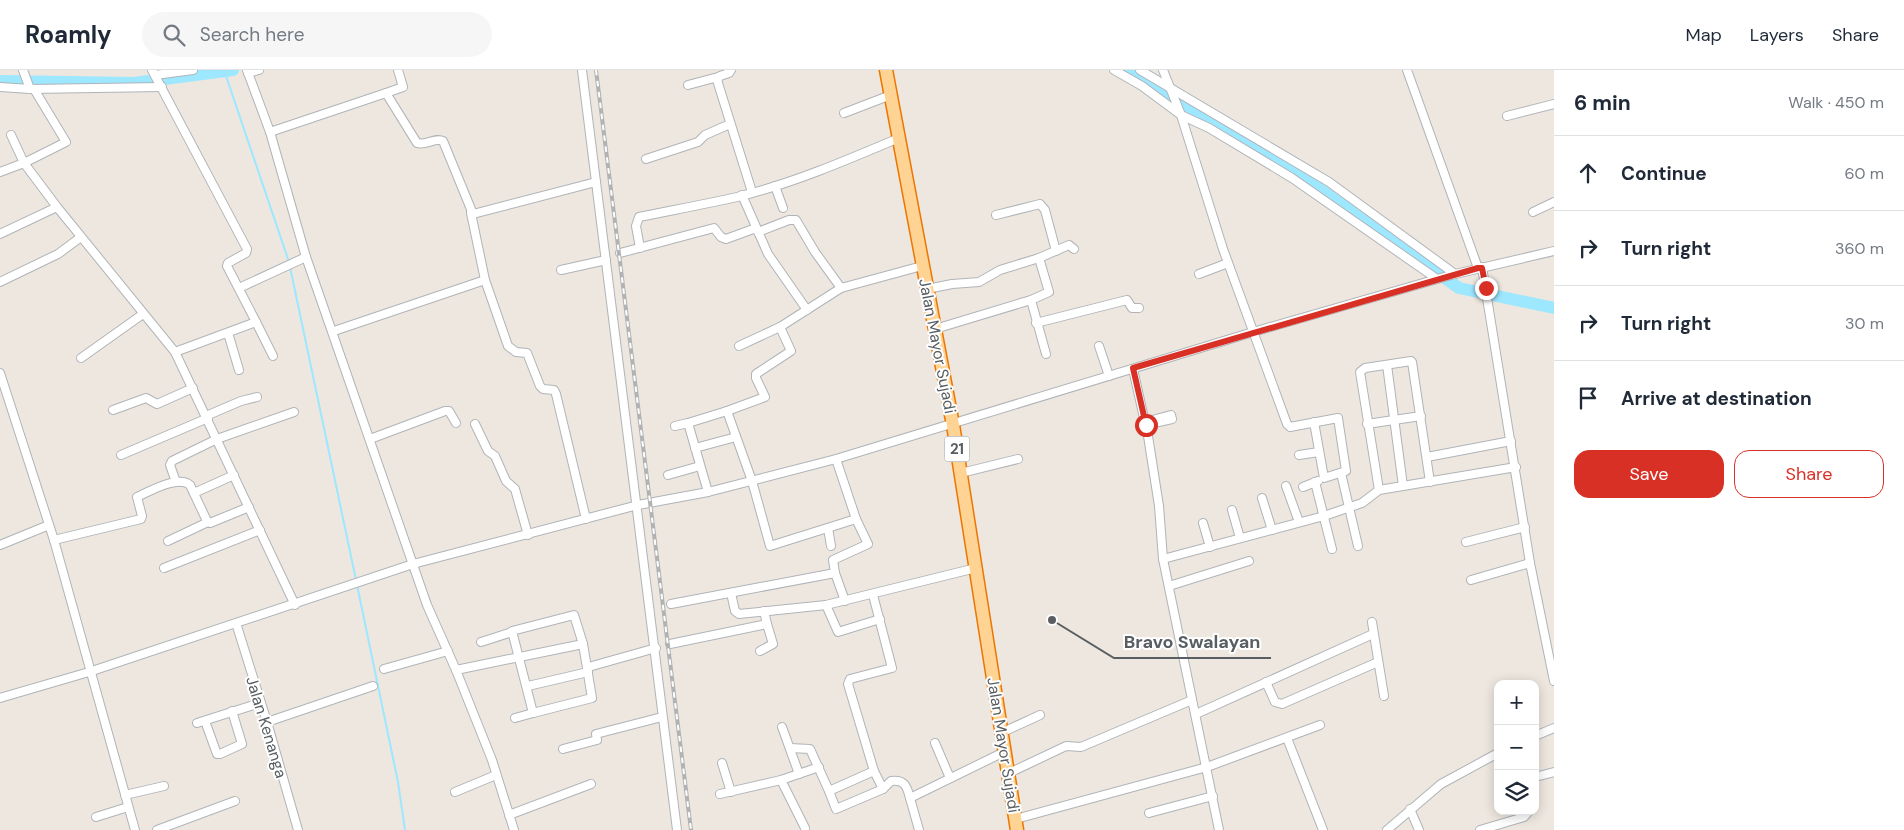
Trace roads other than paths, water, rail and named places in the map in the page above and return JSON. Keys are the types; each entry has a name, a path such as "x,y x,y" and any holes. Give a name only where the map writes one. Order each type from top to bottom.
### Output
{"highway":[{"name":"Jalan Mayor Sujadi","path":"886,70 953,425 1006,751 1015,826"}],"street":[{"path":"0,172 24,163 66,142 30,87 23,70"},
{"path":"193,70 154,74 247,249 246,252 227,264 272,356"},
{"path":"259,70 247,72 270,132 306,257 334,331 427,605 456,670 496,775 514,830"},
{"path":"270,132 403,87 398,70"},
{"path":"582,70 656,648 662,717 677,830"},
{"path":"688,85 718,77 729,73 731,70"},
{"path":"1114,70 1142,86 1180,113 1209,128 1292,178 1438,279"},
{"path":"1140,70 1329,182 1453,274"},
{"path":"1163,70 1180,113 1228,263 1287,424 1290,427 1339,419 1347,469 1303,487"},
{"path":"1407,70 1486,288 1487,304 1516,467 1530,563 1554,681"},
{"path":"718,77 730,124 752,192"},
{"path":"0,87 162,86"},
{"path":"386,93 417,143 443,141 471,213 485,280 508,346 516,352 527,353 540,386 543,389 554,390 556,394 586,519"},
{"path":"844,113 891,95"},
{"path":"1507,116 1554,104"},
{"path":"646,159 698,142 705,136 730,124"},
{"path":"11,135 24,163 81,237 175,352 295,605"},
{"path":"640,248 636,226 639,217 775,186 844,162 899,138"},
{"path":"471,213 475,214 596,182"},
{"path":"775,186 783,208"},
{"path":"742,195 768,254 807,310"},
{"path":"1532,212 1554,202"},
{"path":"996,215 1040,204 1045,210 1056,250"},
{"path":"0,234 57,206"},
{"path":"620,253 714,228 721,237 726,239 788,220 796,220 815,252 841,288"},
{"path":"0,282 58,254 81,237"},
{"path":"927,289 952,284 979,282 1000,270 1039,258 1070,245 1074,249"},
{"path":"0,698 89,672 356,585 413,564 638,505 708,492 836,459 953,425 1253,332 1453,274 1554,251"},
{"path":"240,288 306,257"},
{"path":"935,329 1047,294 1049,291 1039,258"},
{"path":"561,270 606,260"},
{"path":"1199,274 1228,263"},
{"path":"739,346 780,327 841,288 922,266"},
{"path":"334,331 485,280"},
{"path":"1031,300 1046,354"},
{"path":"1036,323 1127,300 1132,308 1140,308"},
{"path":"81,358 143,314"},
{"path":"175,352 256,322"},
{"path":"676,426 727,411 765,397 756,374 791,351 780,327"},
{"path":"228,333 240,370"},
{"path":"1099,346 1109,376"},
{"path":"1379,490 1360,372 1365,368 1412,361 1430,482"},
{"path":"1386,365 1403,486"},
{"path":"1133,368 1145,423 1159,506 1163,559 1219,830"},
{"path":"0,373 54,540 89,672 135,830"},
{"path":"113,410 146,398 157,404 193,388"},
{"path":"121,455 241,400 257,397"},
{"path":"0,402 8,398"},
{"path":"370,439 445,410 449,411 456,423"},
{"path":"727,411 752,481 770,546 856,519"},
{"path":"176,482 170,462 217,439 294,412"},
{"path":"1367,424 1421,416"},
{"path":"688,422 708,492"},
{"path":"1314,422 1324,478"},
{"path":"475,424 506,481 515,489 528,535"},
{"path":"695,448 736,437"},
{"path":"1427,457 1511,441"},
{"path":"1299,455 1318,452"},
{"path":"836,459 856,519 868,544 835,558 833,563 835,573 845,601"},
{"path":"961,473 1018,459"},
{"path":"668,475 700,466"},
{"path":"1163,559 1324,516 1369,500 1379,490 1516,467"},
{"path":"1340,473 1358,546"},
{"path":"194,493 234,475"},
{"path":"54,540 141,519 142,516 137,497 176,482 186,482 194,493 208,522"},
{"path":"1315,482 1332,549"},
{"path":"1286,486 1299,522"},
{"path":"1262,498 1272,530"},
{"path":"168,541 208,522 249,507"},
{"path":"1232,510 1240,538"},
{"path":"1203,523 1210,546"},
{"path":"0,546 49,525"},
{"path":"1466,542 1525,527"},
{"path":"828,528 831,546"},
{"path":"164,568 260,530"},
{"path":"1169,586 1249,561"},
{"path":"1471,580 1530,563"},
{"path":"731,593 736,614 826,605 873,595 976,568"},
{"path":"671,604 835,573"},
{"path":"873,595 892,668 850,679 848,684 874,771 883,789"},
{"path":"826,605 838,632 880,619"},
{"path":"760,650 773,644 764,611"},
{"path":"481,642 574,615 590,669 592,699 515,718"},
{"path":"1372,622 1384,696"},
{"name":"Jalan Kenanga","path":"236,623 298,830"},
{"path":"670,644 767,624"},
{"path":"512,632 528,686 533,713"},
{"path":"1196,714 1374,634"},
{"path":"456,670 583,644"},
{"path":"528,686 656,648"},
{"path":"384,669 448,651"},
{"path":"1266,682 1275,702 1282,704 1378,662"},
{"path":"267,722 373,686"},
{"path":"1009,773 1066,746 1081,747 1192,700"},
{"path":"232,711 242,744 217,754 201,722 232,711 260,703"},
{"path":"1003,732 1040,716"},
{"path":"563,749 597,740 595,731 662,717"},
{"path":"1015,826 1207,766 1320,725"},
{"path":"782,727 799,774"},
{"path":"1539,734 1554,728"},
{"path":"1287,738 1322,830"},
{"path":"935,742 950,778"},
{"path":"790,748 810,749 838,810 883,789 891,781 902,781 906,785 920,830"},
{"path":"910,798 930,790 950,778 1006,751"},
{"path":"1387,830 1441,784 1494,755"},
{"path":"722,763 730,792"},
{"path":"720,794 781,780 819,767"},
{"path":"829,791 874,771"},
{"path":"1539,776 1554,772"},
{"path":"455,792 496,775"},
{"path":"781,780 806,828"},
{"path":"509,815 591,784"},
{"path":"125,795 164,786"},
{"path":"1149,813 1213,796"},
{"path":"157,830 235,802"},
{"path":"96,818 128,807"},
{"path":"1410,809 1419,830"},
{"path":"1480,830 1526,815"}],"waterway":[{"path":"0,81 134,83 233,70"},
{"path":"1123,70 1273,156 1459,288 1554,308"},
{"path":"225,73 289,262"},
{"path":"290,267 356,580"},
{"path":"357,585 398,782 405,830"}],"railway":[{"path":"596,70 691,830"}],"place":[{"name":"Bravo Swalayan","path":"1052,620"}]}
